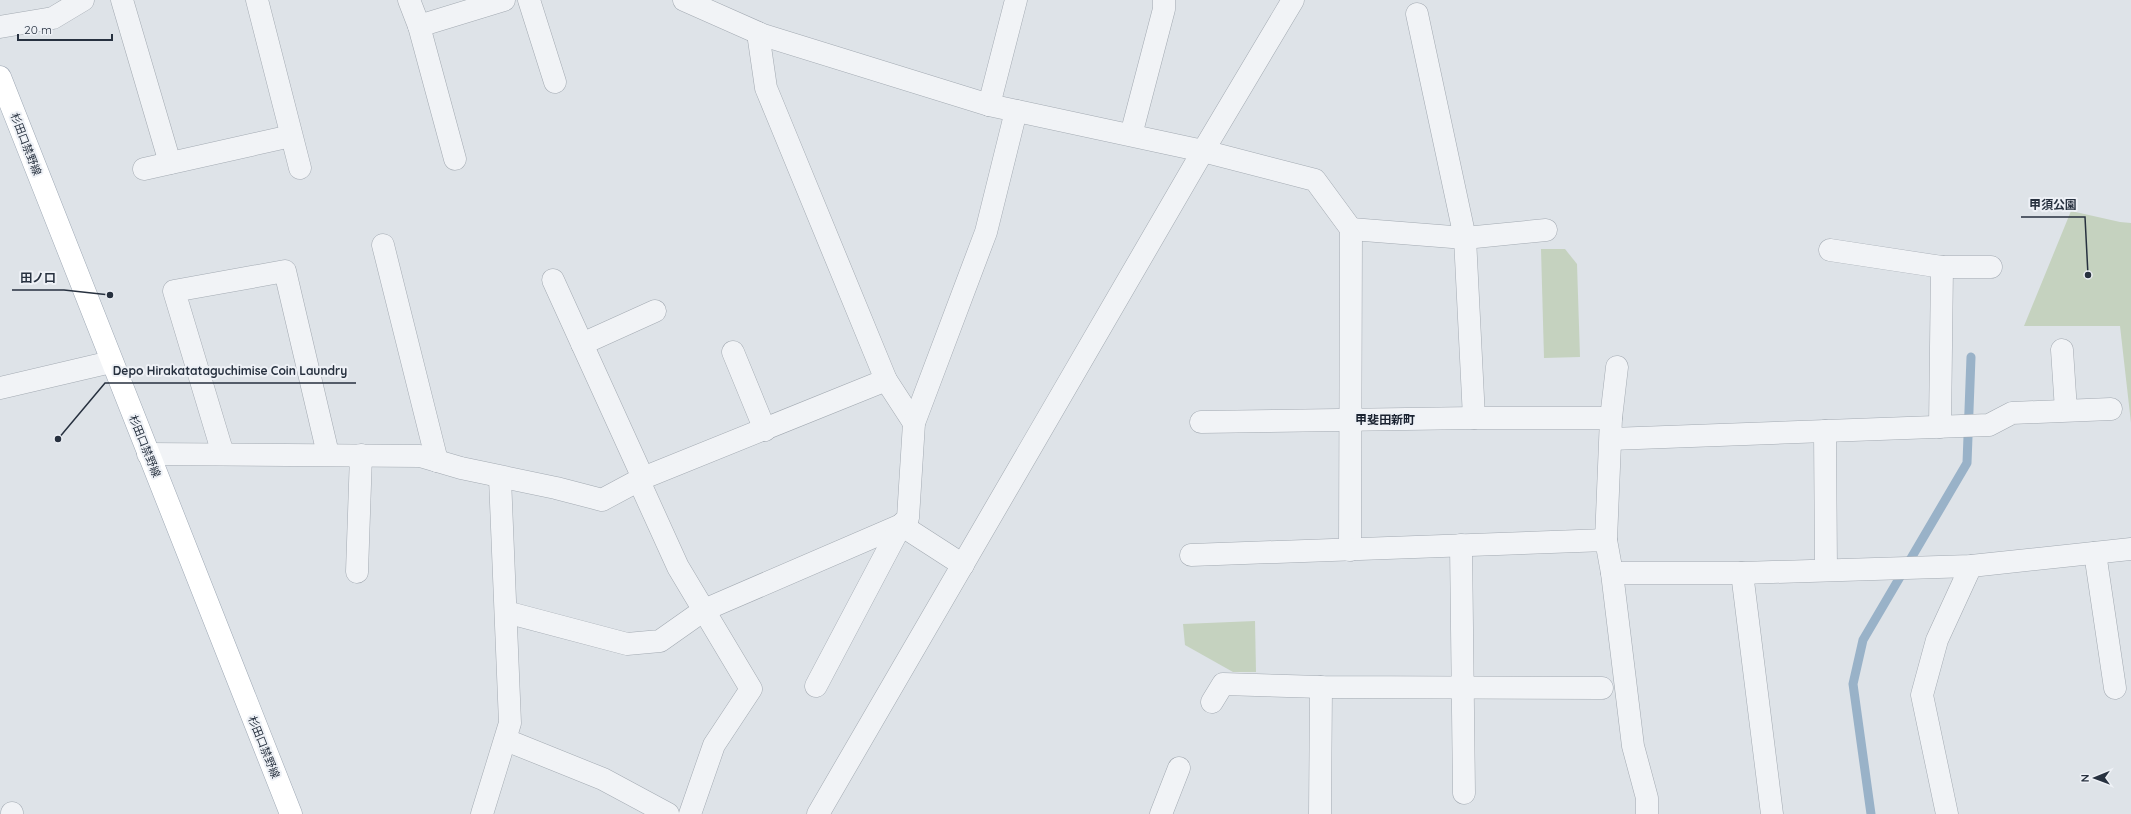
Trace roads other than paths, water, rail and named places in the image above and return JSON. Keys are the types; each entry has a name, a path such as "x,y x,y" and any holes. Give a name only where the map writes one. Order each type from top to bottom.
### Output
{"main road":[{"name":"杉田口禁野線","path":"0,77 111,362 291,814"}],"street":[{"path":"0,27 53,18 83,0"},
{"path":"122,0 170,163"},
{"path":"257,0 300,168"},
{"path":"409,0 418,26 455,159"},
{"path":"418,26 504,0"},
{"path":"529,0 554,82"},
{"path":"684,0 758,33 989,105 1203,150 1315,180 1351,229 1350,550"},
{"path":"989,105 1016,0"},
{"path":"1131,135 1164,10 1164,0"},
{"path":"818,814 1203,150 1293,0"},
{"path":"1417,14 1465,238 1474,418"},
{"path":"758,33 766,88 886,380 914,423"},
{"path":"816,686 901,525 908,518 914,423 986,232 1016,110"},
{"path":"144,169 291,136"},
{"path":"1351,229 1465,238 1546,230"},
{"path":"383,245 436,461"},
{"path":"1830,250 1942,267 1991,266"},
{"path":"1942,267 1946,427"},
{"path":"223,454 174,290 285,271 328,454"},
{"path":"553,280 678,567 751,688 714,745 690,814"},
{"path":"582,344 655,311"},
{"path":"2062,350 2066,410"},
{"path":"733,352 765,430"},
{"path":"0,388 111,362"},
{"path":"1617,367 1611,429 1606,540 1612,573 1633,746 1647,798 1647,814"},
{"path":"148,454 328,454 420,456 500,478 556,488 602,500 641,480 886,380"},
{"path":"1201,422 1474,418 1611,429 1825,431 1989,425 2012,413 2111,409"},
{"path":"1825,431 1826,570"},
{"path":"358,572 361,455"},
{"path":"482,814 510,723 500,478"},
{"path":"901,525 963,565"},
{"path":"506,612 627,644 660,641 704,610 901,525"},
{"path":"1190,554 1350,550 1606,540"},
{"path":"1461,545 1464,793"},
{"path":"1612,573 1742,573 1971,566 2131,549"},
{"path":"2095,553 2115,688"},
{"path":"1947,814 1922,695 1937,640 1971,566"},
{"path":"1742,573 1772,814"},
{"path":"1212,702 1223,684 1321,687 1602,688"},
{"path":"1320,814 1321,687"},
{"path":"506,740 602,779 668,814"},
{"path":"1161,814 1179,768"}],"waterway":[{"path":"1871,814 1853,684 1863,640 1967,463 1971,357"}],"place":[{"name":"甲須公園","path":"2088,275"},
{"name":"田ノ口","path":"110,295"},
{"name":"Depo Hirakatataguchimise Coin Laundry","path":"58,439"}],"district":[{"name":"甲斐田新町","path":"1385,419"}]}
